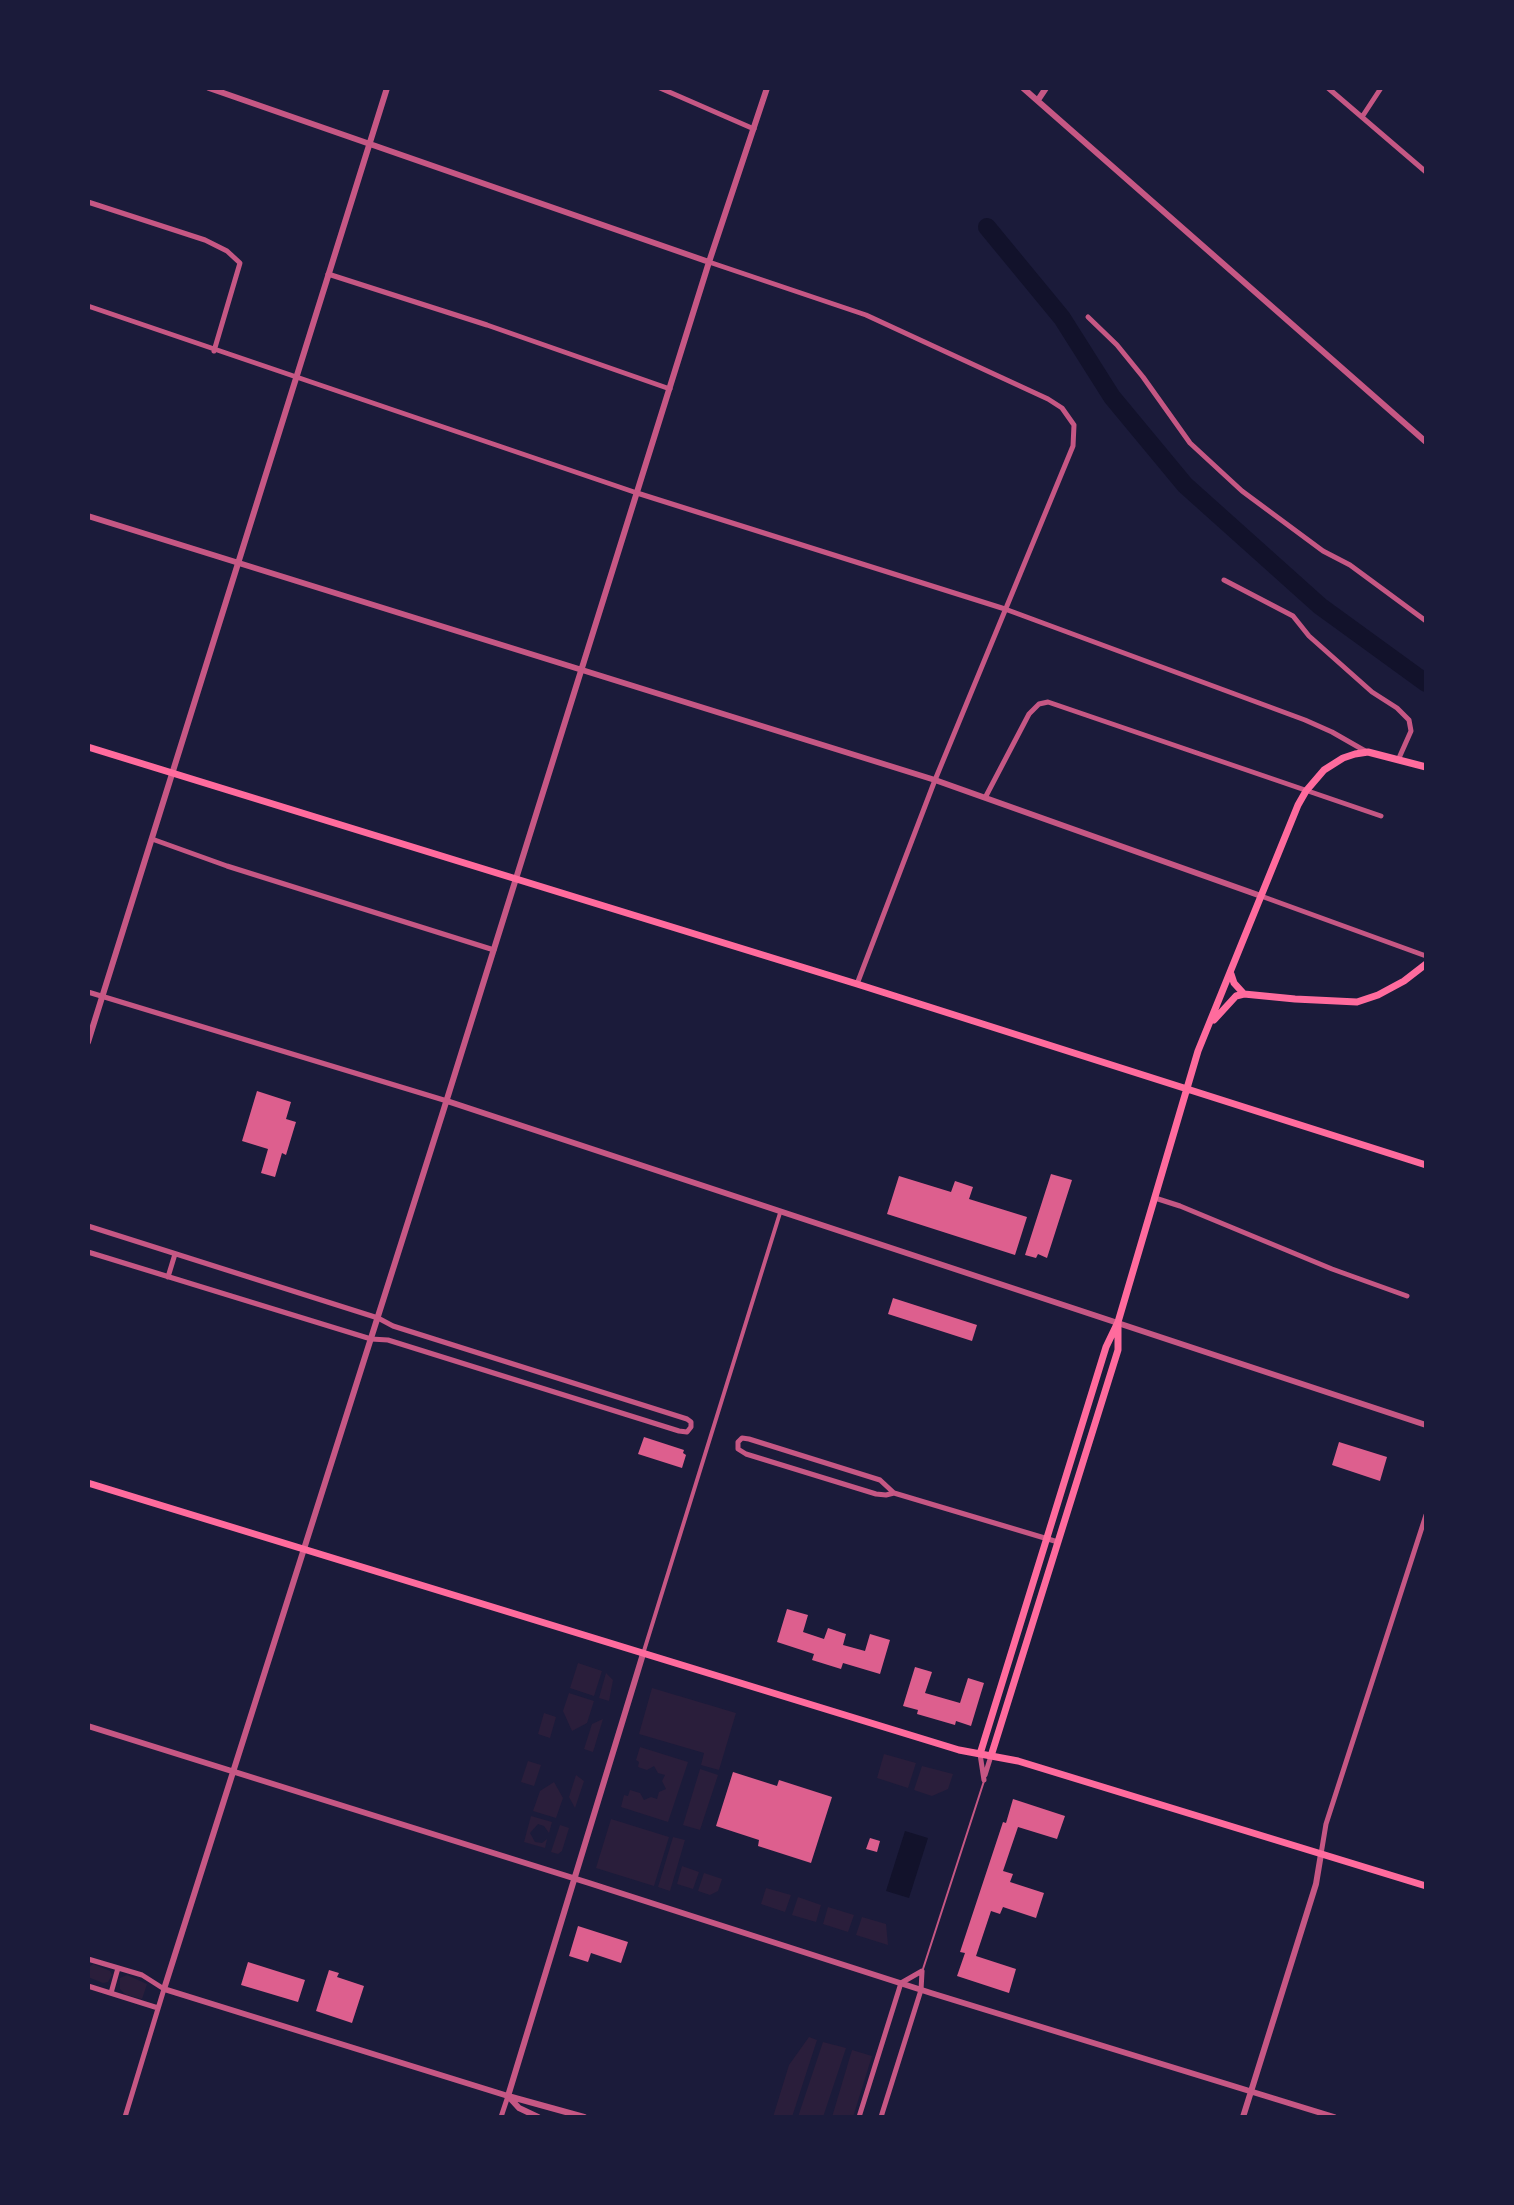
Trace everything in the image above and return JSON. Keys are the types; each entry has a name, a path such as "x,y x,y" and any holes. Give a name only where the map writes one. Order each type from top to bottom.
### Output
{"main road":[{"path":"88,747 857,984 1426,1165"},
{"path":"980,1754 1106,1347 1118,1322 1186,1089 1207,1028 1306,791 1333,764 1343,758 1368,752 1426,767"},
{"path":"1207,1028 1236,996 1357,1002 1404,981 1426,964"},
{"path":"1231,974 1244,994"},
{"path":"991,1756 1118,1350 1118,1322"},
{"path":"88,1483 959,1750 1018,1761 1426,1886"}],"street":[{"path":"209,88 866,315 1062,408 1074,425 1073,446 935,780 857,984"},
{"path":"238,98 241,88"},
{"path":"88,1042 387,88"},
{"path":"660,88 754,129"},
{"path":"125,2117 709,262 767,88"},
{"path":"1023,88 1426,442"},
{"path":"1038,100 1046,88"},
{"path":"1328,88 1426,172"},
{"path":"1362,117 1381,88"},
{"path":"88,202 205,240 227,251 240,263 214,351"},
{"path":"328,274 670,389"},
{"path":"88,306 637,493 1005,609 1305,720 1368,752"},
{"path":"1088,317 1117,345 1143,377 1190,443 1242,491 1426,621"},
{"path":"88,516 986,796 1426,956"},
{"path":"1224,580 1293,616 1309,636 1409,720 1411,731 1399,758"},
{"path":"986,796 1029,714 1039,704 1048,702 1381,816"},
{"path":"152,839 227,866 494,950"},
{"path":"88,992 447,1101 1426,1425"},
{"path":"1155,1198 1407,1296"},
{"path":"501,2117 780,1210"},
{"path":"88,1226 687,1419 691,1427 687,1432 682,1431 88,1252"},
{"path":"168,1277 175,1254"},
{"path":"597,1405 601,1392"},
{"path":"894,1493 876,1494 746,1454 738,1449 738,1442 742,1438 749,1439 880,1480 894,1493 1058,1542"},
{"path":"1243,2117 1316,1884 1326,1824 1426,1515"},
{"path":"88,1726 921,1990 1334,2117"},
{"path":"980,1754 984,1780"},
{"path":"984,1780 991,1756"},
{"path":"88,1959 142,1975 164,1989 584,2117"},
{"path":"111,1993 118,1968"},
{"path":"859,2117 901,1983 922,1971"},
{"path":"881,2117 921,1990 922,1971"},
{"path":"88,1986 158,2008"},
{"path":"508,2096 519,2108 538,2117"}],"lane":[{"path":"922,1971 984,1780"}],"shaded area":[{"path":"578,1663 602,1671 594,1696 570,1688"},
{"path":"606,1673 613,1680 609,1701 599,1698"},
{"path":"652,1688 736,1713 719,1770 701,1765 704,1753 639,1734"},
{"path":"569,1693 594,1701 587,1723 572,1731 563,1711"},
{"path":"544,1713 556,1717 550,1738 538,1734"},
{"path":"603,1719 593,1752 584,1749 592,1724"},
{"path":"640,1747 688,1762 668,1822 621,1807 624,1795 628,1796 630,1790 640,1793 644,1800 651,1797 657,1799 659,1792 666,1789 662,1781 665,1775 658,1773 654,1766 647,1770 638,1767 636,1760"},
{"path":"884,1754 916,1763 908,1788 877,1778"},
{"path":"528,1761 541,1765 534,1786 521,1782"},
{"path":"922,1766 953,1774 948,1789 932,1796 914,1790"},
{"path":"700,1769 718,1775 700,1830 683,1825"},
{"path":"576,1775 584,1781 575,1808 569,1797"},
{"path":"554,1782 563,1798 556,1818 533,1811 540,1791"},
{"path":"531,1816 552,1822 549,1833 538,1824 530,1833 535,1842 542,1843 547,1839 545,1848 524,1842"},
{"path":"611,1819 669,1837 654,1886 596,1868"},
{"path":"560,1825 569,1828 562,1851 558,1854 551,1852"},
{"path":"905,1831 928,1838 909,1898 886,1891"},
{"path":"673,1837 685,1840 670,1891 658,1887"},
{"path":"682,1866 699,1872 693,1889 677,1884"},
{"path":"704,1873 722,1879 718,1891 710,1895 698,1891"},
{"path":"766,1888 791,1895 785,1912 761,1904"},
{"path":"798,1897 821,1905 816,1922 792,1915"},
{"path":"828,1907 854,1915 848,1932 823,1924"},
{"path":"862,1917 886,1924 888,1945 856,1935"},
{"path":"93,1964 110,1971 112,1975 108,1982 88,1977 88,1968"},
{"path":"127,1975 147,1984 142,1999 126,1995 120,1989 120,1978"},
{"path":"809,2037 817,2040 792,2117 773,2117 789,2065"},
{"path":"823,2042 846,2048 823,2117 798,2117"},
{"path":"852,2050 872,2056 853,2117 832,2117"}],"building":[{"path":"257,1091 291,1102 286,1119 296,1122 286,1155 282,1153 275,1177 261,1173 268,1149 242,1141"},
{"path":"1051,1174 1072,1180 1047,1258 1038,1254 1036,1258 1025,1255"},
{"path":"899,1176 951,1192 955,1181 973,1187 969,1199 1027,1217 1015,1255 887,1214"},
{"path":"893,1298 977,1325 972,1341 888,1314"},
{"path":"644,1437 684,1450 686,1455 682,1468 638,1454"},
{"path":"1339,1442 1387,1457 1380,1481 1332,1465"},
{"path":"787,1609 808,1615 803,1632 824,1639 828,1628 846,1634 843,1645 865,1651 870,1634 890,1640 880,1674 843,1663 841,1669 812,1660 814,1654 777,1642"},
{"path":"915,1667 932,1672 925,1693 960,1703 968,1678 984,1683 971,1726 956,1721 955,1725 917,1714 918,1710 903,1706"},
{"path":"733,1772 777,1786 779,1780 832,1797 811,1863 758,1846 759,1840 716,1826"},
{"path":"1013,1799 1065,1816 1057,1839 1018,1827 1003,1871 1013,1874 1010,1882 1044,1893 1036,1918 1003,1907 1000,1914 991,1911 976,1956 1016,1969 1009,1993 957,1976 965,1953 960,1952"},
{"path":"870,1838 880,1841 877,1852 866,1849"},
{"path":"578,1926 628,1942 621,1963 591,1953 588,1962 569,1956"},
{"path":"248,1962 305,1980 298,2002 241,1985"},
{"path":"329,1970 339,1973 337,1977 364,1986 352,2023 316,2011"}],"waterway":[{"path":"987,227 1062,318 1112,397 1185,485 1320,606 1426,683"}]}
